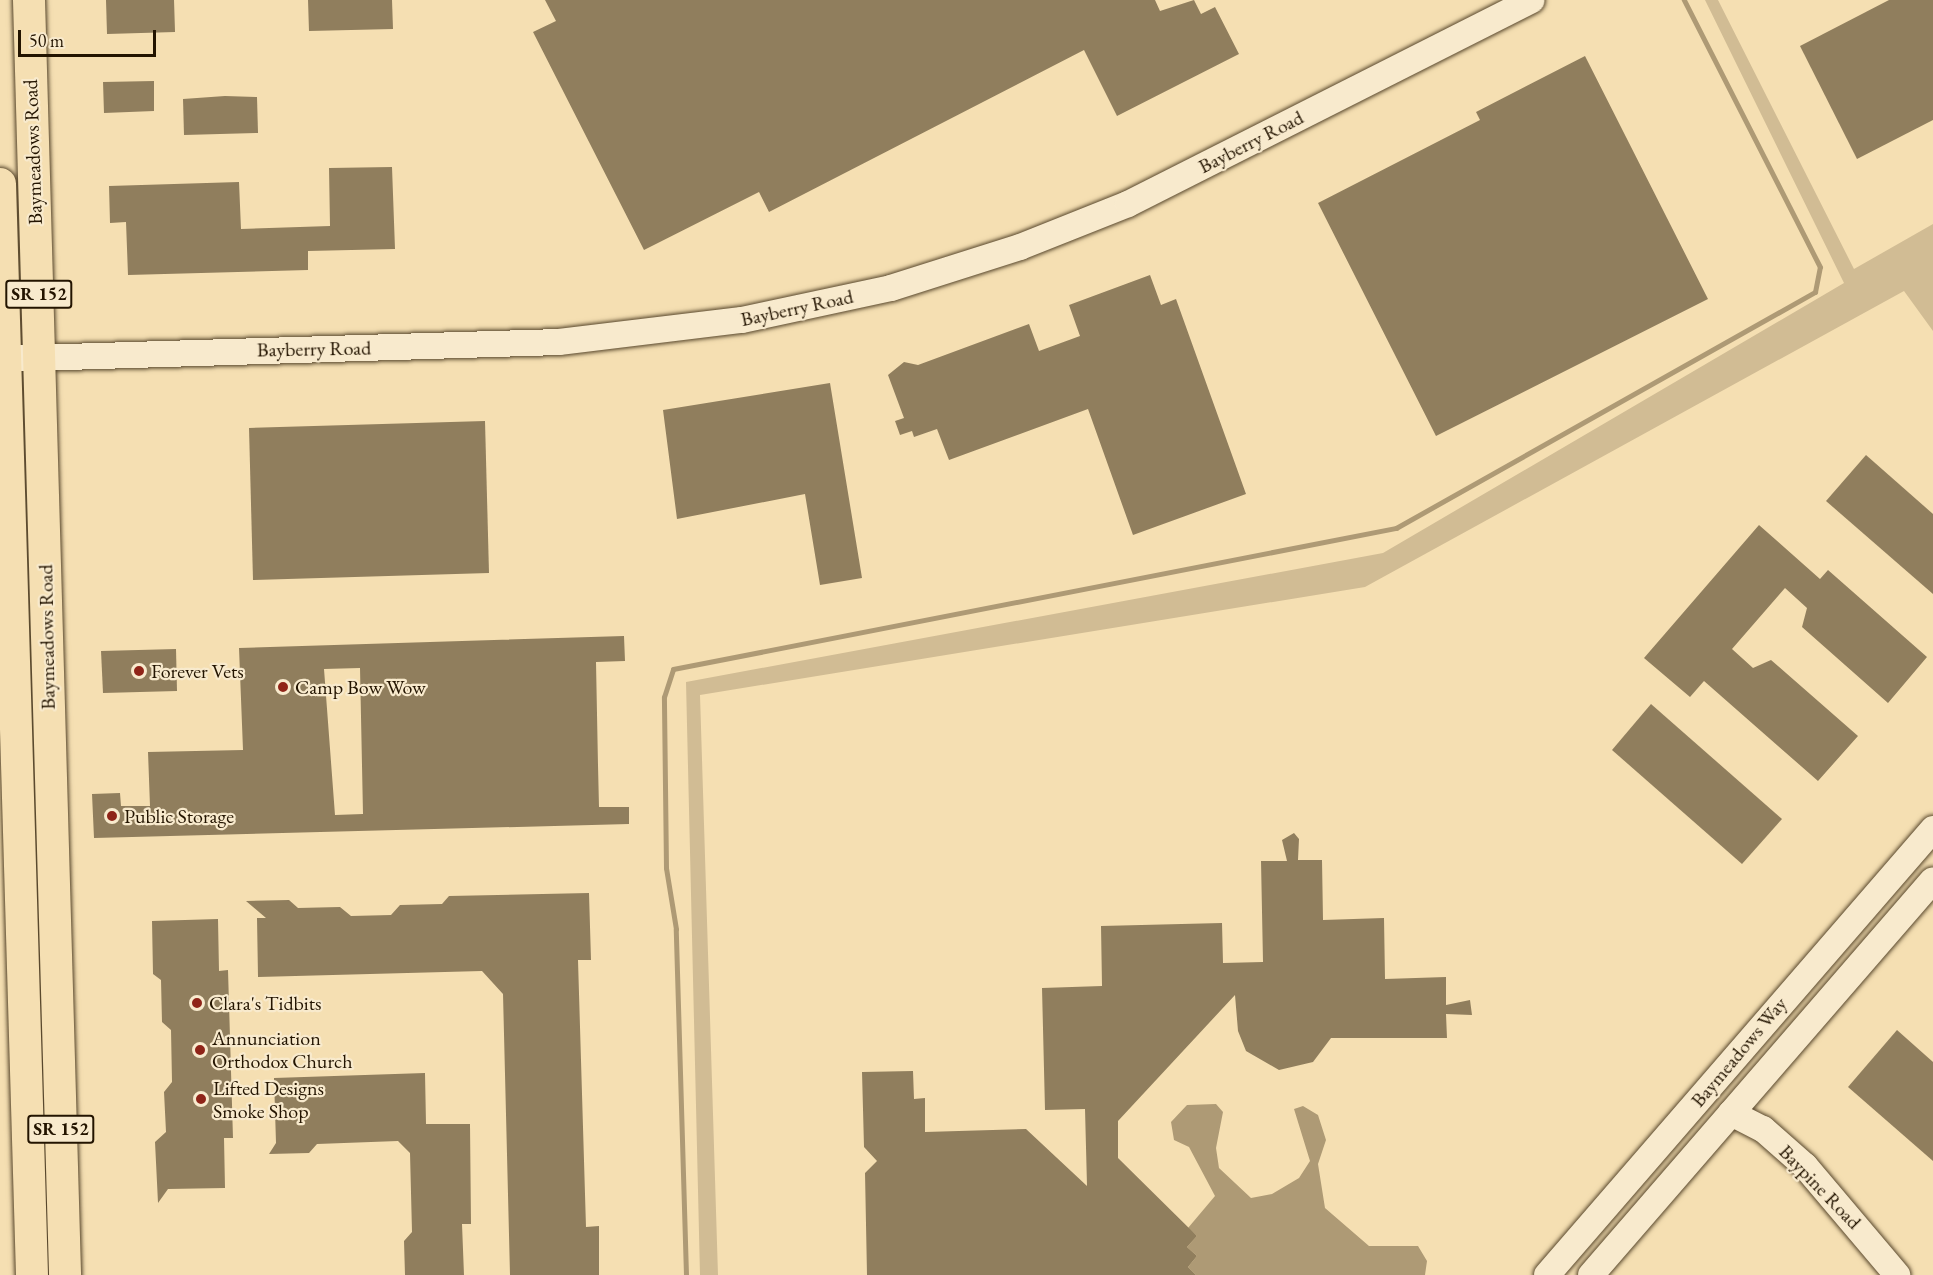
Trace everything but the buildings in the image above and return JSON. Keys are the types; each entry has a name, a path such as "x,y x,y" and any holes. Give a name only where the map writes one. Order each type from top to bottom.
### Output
{"main road":[{"name":"Baymeadows Road","path":"29,0 41,357 65,1275"},
{"name":"Baymeadows Road","path":"0,184 3,359 20,801 32,1275"},
{"path":"20,801 38,812 53,844"},
{"path":"30,1192 40,1226 64,1242"}],"street":[{"name":"Bayberry Road","path":"3,359 559,342 742,320 891,288 1020,247 1128,204 1531,0"},
{"name":"Baymeadows Way","path":"1547,1275 1933,829"},
{"name":"Baymeadows Way","path":"1591,1275 1933,880"},
{"name":"Baypine Road","path":"1731,1113 1763,1129 1805,1166 1897,1275"}],"shaded area":[{"path":"1705,0 1718,0 1854,269 1933,224 1933,331 1904,291 1365,587 700,695 718,1275 700,1275 686,682 1383,553 1844,283"},
{"path":"1216,1104 1223,1112 1216,1148 1219,1168 1251,1198 1272,1194 1299,1178 1310,1161 1294,1109 1303,1106 1318,1115 1326,1140 1318,1164 1325,1208 1369,1246 1418,1246 1427,1261 1425,1275 1196,1275 1188,1267 1197,1256 1187,1247 1197,1236 1188,1228 1215,1196 1189,1147 1174,1140 1171,1122 1187,1105"}],"waterway":[{"path":"686,1275 676,929 666,868 664,697 673,669 1396,528 1815,292 1820,267 1684,0"}],"place":[{"name":"Forever Vets","path":"139,671"},
{"name":"Camp Bow Wow","path":"283,687"},
{"name":"Public Storage","path":"112,816"},
{"name":"Clara's Tidbits","path":"197,1003"},
{"name":"Annunciation Orthodox Church","path":"200,1050"},
{"name":"Lifted Designs Smoke Shop","path":"201,1099"}]}
